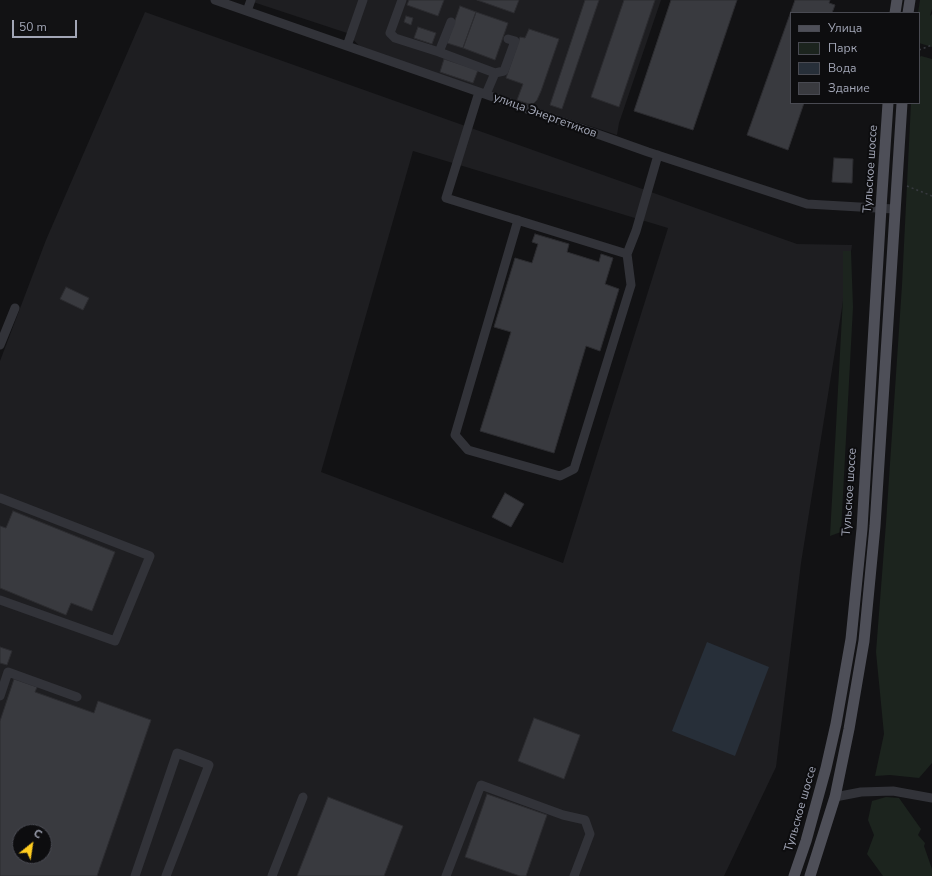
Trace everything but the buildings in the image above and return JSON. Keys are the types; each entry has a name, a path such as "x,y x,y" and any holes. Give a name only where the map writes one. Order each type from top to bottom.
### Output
{"main road":[{"path":"895,12 897,0"},
{"path":"908,12 910,0"},
{"name":"Тульское шоссе","path":"794,876 806,842 826,768 836,724 851,639 862,528 880,208 888,104"},
{"path":"810,876 835,797 849,729 864,641 875,526 894,209 902,104"}],"street":[{"name":"улица Энергетиков","path":"215,0 658,155 807,204 894,209"},
{"path":"247,11 251,0"},
{"path":"347,46 363,0"},
{"path":"402,0 390,33 395,38 496,73 504,71 515,42 508,39"},
{"path":"439,52 451,22"},
{"path":"496,73 483,93 446,198 627,254"},
{"path":"518,220 455,435 468,450 560,476 574,469 631,285 627,254 636,231 658,155"},
{"path":"0,345 15,308"},
{"path":"0,498 150,556 115,641 0,600"},
{"path":"0,696 2,682 8,672 77,697"},
{"path":"134,876 177,752 209,765 166,876"},
{"path":"446,876 481,786 563,815 585,820 590,834 574,876"},
{"path":"835,797 861,792 893,791 932,798"},
{"path":"272,876 303,797"}],"path":[{"path":"920,50 932,46"},
{"path":"896,182 932,196"}],"shaded area":[{"path":"247,0 661,0 619,123 617,135 364,51 347,33"},
{"path":"145,12 797,244 852,245 801,563 776,767 724,876 0,876 0,361 46,240","holes":["413,151 668,228 563,563 321,472"]}],"green space":[{"path":"920,0 932,0 930,16 932,14 932,47 920,43 920,12 918,12"},
{"path":"920,57 932,59 932,763 919,778 890,775 875,776 884,734 876,652 902,285 911,104 920,104"},
{"path":"843,251 851,251 853,307 841,532 830,536 843,298"},
{"path":"886,797 899,798 921,829 918,835 925,843 924,846 932,869 932,876 883,876 867,854 874,835 868,820 872,801"}],"water":[{"path":"707,642 769,667 735,756 672,731"}]}
